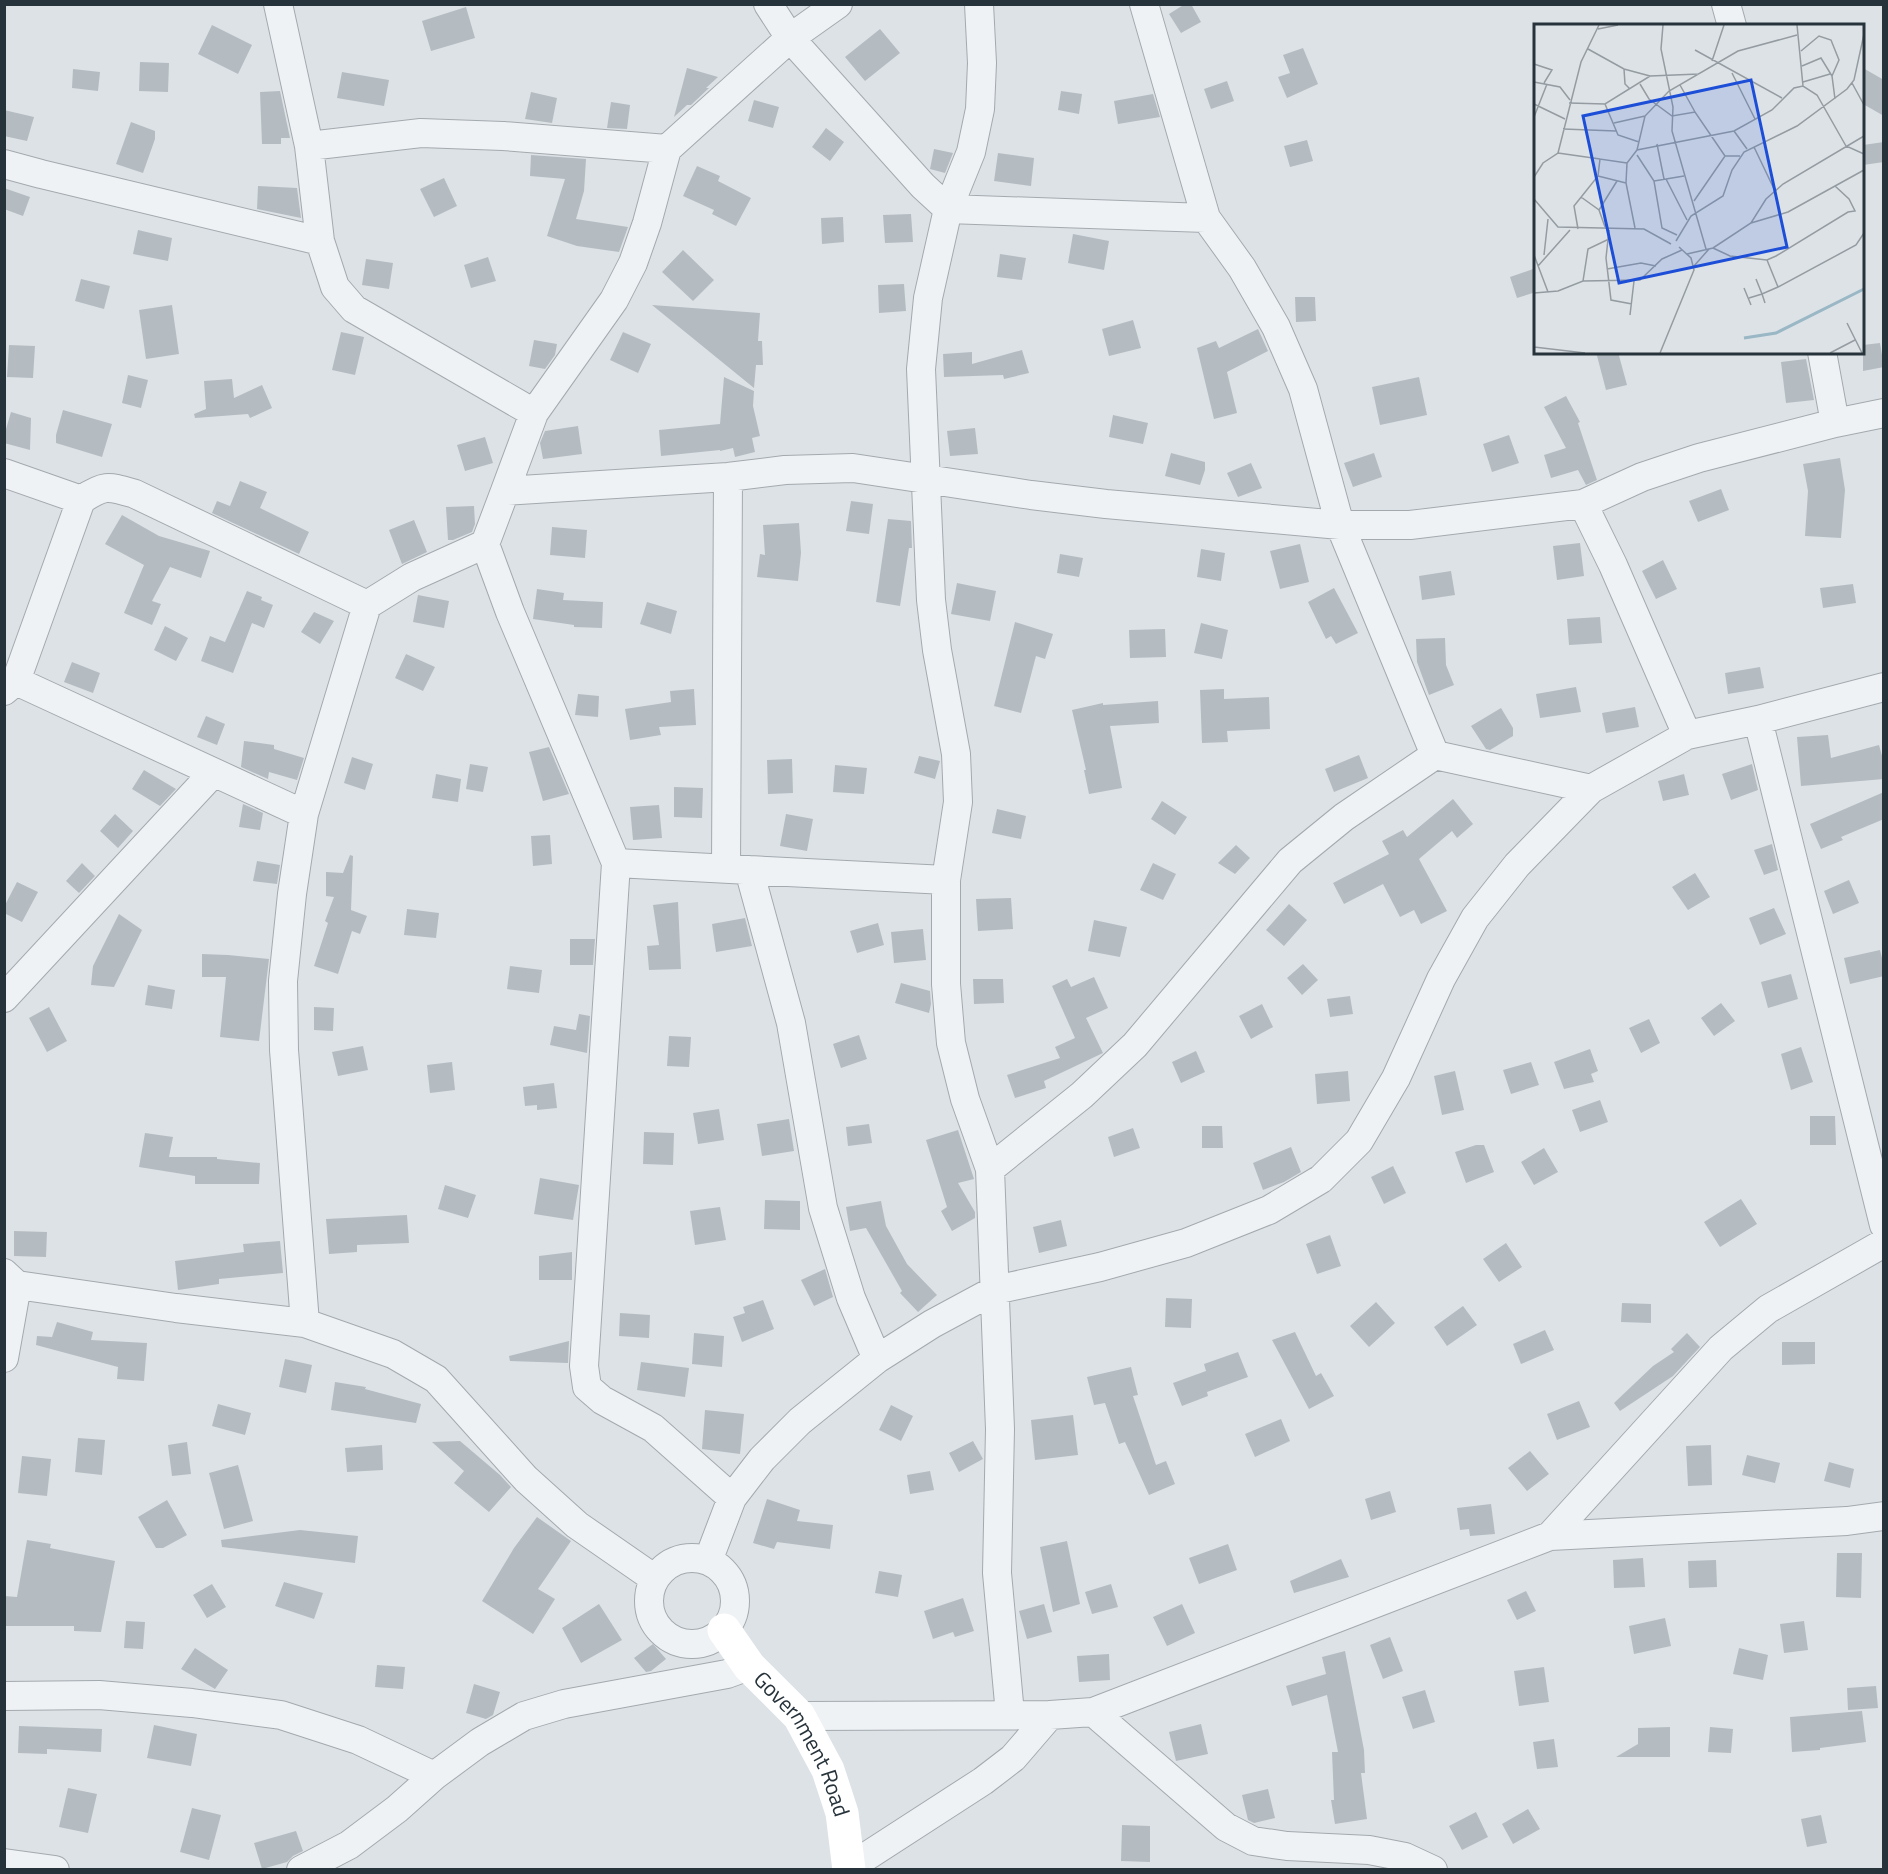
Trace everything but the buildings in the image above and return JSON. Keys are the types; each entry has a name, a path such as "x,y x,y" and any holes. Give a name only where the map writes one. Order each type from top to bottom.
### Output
{"street":[{"path":"278,4 309,147 320,241 335,287 354,309 534,413"},
{"path":"768,4 790,38 923,186 948,209 1206,218"},
{"path":"732,1498 653,1428 602,1400 587,1387 584,1366 616,863 510,612 485,544 534,413 614,300 633,263 647,223 667,149 790,38 838,4"},
{"path":"979,4 982,63 980,109 971,152 948,209 928,298 921,369 931,600 937,650 956,754 958,802 946,880 946,984 951,1043 965,1099 990,1169 1000,1429 997,1573 1010,1714"},
{"path":"1144,4 1206,218 1242,268 1270,317 1299,379 1340,525 1435,755"},
{"path":"1726,4 1731,24"},
{"path":"309,147 421,132 667,149"},
{"path":"4,164 320,241"},
{"path":"1822,354 1835,423"},
{"path":"505,491 728,477 785,470 853,468 1074,500 1340,525 1410,525 1583,504 1642,477 1699,458 1835,423 1884,413"},
{"path":"4,473 81,500"},
{"path":"728,477 738,869 791,1023 823,1208 851,1298 877,1359"},
{"path":"304,814 10,686 81,500 97,490 111,487 135,494 367,605"},
{"path":"1583,504 1613,565 1687,735"},
{"path":"305,1323 284,1050 283,981 292,894 304,814 367,605 411,577 485,544"},
{"path":"708,1561 732,1498 762,1459 800,1421 877,1359 932,1324 996,1290 1100,1267 1186,1243 1269,1210 1321,1179 1359,1141 1396,1078 1441,979 1475,918 1516,865 1591,789 1687,735 1758,720 1884,687"},
{"path":"1758,720 1884,1225"},
{"path":"990,1169 1082,1095 1135,1045 1290,861 1344,817 1435,755 1591,789"},
{"path":"4,998 213,773"},
{"path":"616,863 946,880"},
{"path":"1550,1536 1721,1348 1768,1309 1884,1243"},
{"path":"4,1358 11,1279 176,1308 305,1323 393,1354 435,1379 534,1486 577,1525 655,1579"},
{"path":"799,1716 1050,1715 1093,1712 1550,1536 1846,1521 1884,1516"},
{"path":"693,1558 708,1561 725,1573 734,1591 734,1612 724,1630 712,1639 697,1644 681,1642 667,1636 656,1624 650,1610 650,1594 655,1579 665,1568 678,1560 693,1558"},
{"name":"Government Road","path":"724,1630 750,1666 799,1716 828,1770 843,1813 849,1868"},
{"path":"301,1869 349,1845 480,1742 524,1716 564,1704 727,1674 750,1666"},
{"path":"4,1696 99,1695 192,1703 281,1715 358,1740 434,1776"},
{"path":"1093,1712 1226,1827 1253,1841 1287,1846 1369,1850 1405,1857 1433,1869"},
{"path":"849,1868 983,1781 1012,1758 1050,1715"},
{"path":"4,1863 55,1869"}]}
